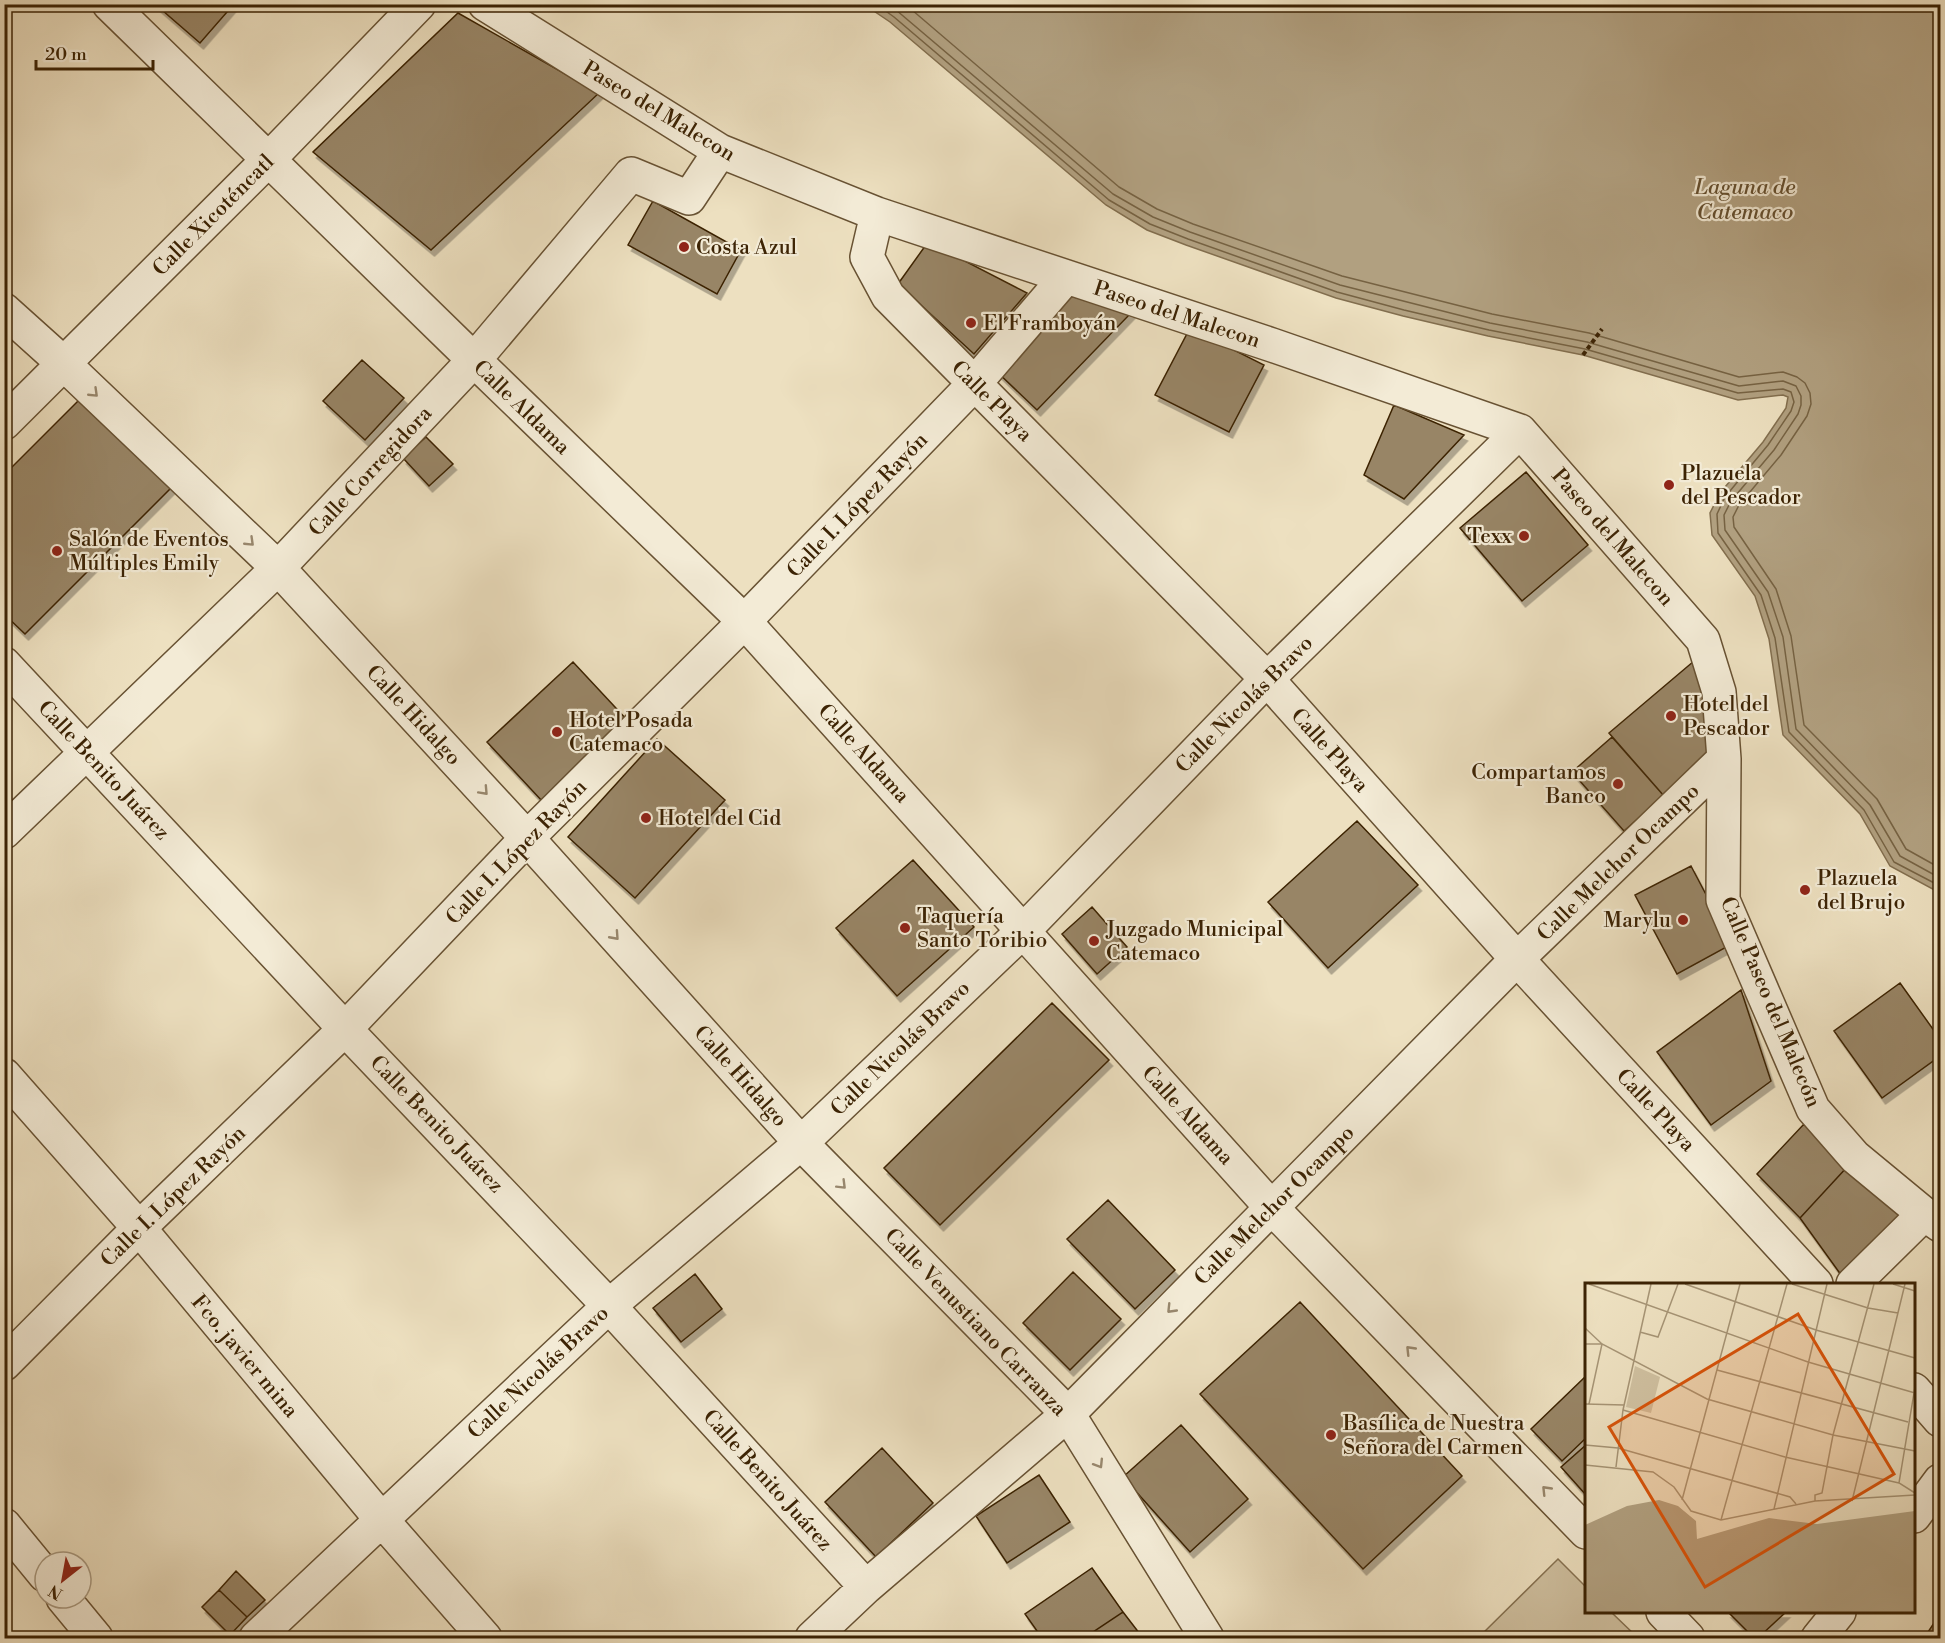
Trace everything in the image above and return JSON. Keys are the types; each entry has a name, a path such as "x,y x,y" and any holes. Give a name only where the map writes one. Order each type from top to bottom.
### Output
{"street":[{"name":"Calle Aldama","path":"109,4 744,621 1271,1207 1585,1530"},
{"name":"Calle Xicoténcatl","path":"4,423 269,159 419,4"},
{"name":"Paseo del Malecon","path":"485,4 720,151 877,214 1272,345 1520,431 1703,640 1719,692 1724,759"},
{"name":"Calle Corregidora","path":"4,832 278,568 474,360 631,174 689,198 720,151"},
{"name":"Calle Playa","path":"877,214 867,257 888,296 1267,679 1517,959 1815,1283"},
{"name":"Calle I. López Rayón","path":"4,1364 139,1228 345,1029 527,838 744,621 975,383 1066,277"},
{"name":"Calle Hidalgo","path":"4,310 63,363 278,568 527,838 801,1143"},
{"name":"Calle Nicolás Bravo","path":"256,1638 609,1305 801,1143 1024,930 1267,679 1520,431"},
{"name":"Calle Benito Juárez","path":"4,664 345,1029 609,1305 866,1587"},
{"name":"Calle Melchor Ocampo","path":"812,1638 866,1587 1068,1414 1517,959 1724,759"},
{"name":"Calle Paseo del Malecón","path":"1724,759 1723,900 1813,1109 1856,1157 1933,1220"},
{"name":"Fco. javier mina","path":"4,1075 139,1228 381,1519 485,1638"},
{"name":"Calle Venustiano Carranza","path":"801,1143 1068,1414 1207,1638"},
{"path":"1854,1283 1933,1220"},
{"path":"1915,1391 1941,1420"},
{"path":"1915,1515 1941,1481"},
{"path":"4,1525 33,1560"},
{"path":"73,1610 96,1638"},
{"path":"1665,1613 1688,1638"},
{"path":"1818,1638 1837,1613"}],"path":[{"path":"1583,355 1602,329"}],"shaded area":[{"path":"1558,1559 1585,1586 1585,1613 1612,1613 1638,1638 1478,1638"}],"water":[{"name":"Laguna de Catemaco","path":"865,5 1940,5 1940,893 1890,866 1860,814 1783,735 1769,639 1755,596 1712,535 1710,513 1720,493 1763,442 1786,408 1788,397 1783,395 1738,400 1583,355 1403,316 1336,298 1147,230 1106,205 890,22"}],"building":[{"path":"155,4 234,4 200,43"},
{"path":"458,13 599,93 431,250 313,152"},
{"name":"Costa Azul","path":"653,201 741,250 717,294 628,245"},
{"name":"El Framboyán","path":"928,242 1027,293 974,354 898,284"},
{"path":"1067,295 1131,313 1037,410 995,370"},
{"path":"1190,328 1264,365 1229,432 1155,395"},
{"path":"362,360 404,398 365,440 323,401"},
{"name":"Salón de Eventos Múltiples Emily","path":"81,398 171,488 25,634 4,614 4,475"},
{"path":"1394,405 1464,435 1404,499 1364,475"},
{"path":"426,437 453,464 429,486 403,458"},
{"name":"Texx","path":"1526,472 1588,545 1522,601 1460,528"},
{"name":"Hotel del Pescador","path":"1694,661 1717,750 1664,796 1609,733"},
{"name":"Hotel Posada Catemaco","path":"573,662 628,721 542,801 487,742"},
{"name":"Compartamos Banco","path":"1612,737 1664,796 1624,831 1572,772"},
{"name":"Hotel del Cid","path":"657,739 725,800 635,898 568,837"},
{"path":"1357,821 1418,885 1328,968 1268,902"},
{"name":"Taquería Santo Toribio","path":"913,860 974,927 897,996 836,928"},
{"name":"Marylu","path":"1691,866 1732,944 1677,974 1635,895"},
{"name":"Juzgado Municipal Catemaco","path":"1092,907 1127,947 1097,974 1062,934"},
{"path":"1900,983 1940,1039 1940,1056 1882,1098 1834,1031"},
{"path":"1741,990 1771,1081 1711,1125 1657,1052"},
{"path":"1052,1003 1109,1060 940,1225 884,1168"},
{"path":"1804,1124 1848,1166 1800,1218 1757,1174"},
{"path":"1848,1166 1909,1217 1844,1279 1800,1218"},
{"path":"1108,1200 1175,1270 1135,1309 1067,1239"},
{"path":"1073,1272 1121,1319 1070,1370 1023,1323"},
{"path":"695,1274 722,1309 681,1342 653,1308"},
{"name":"Basílica de Nuestra Señora del Carmen","path":"1300,1302 1462,1476 1363,1569 1200,1394"},
{"path":"1585,1377 1585,1439 1562,1461 1531,1429"},
{"path":"1181,1425 1248,1499 1190,1552 1123,1477"},
{"path":"1585,1446 1585,1494 1561,1467"},
{"path":"882,1448 933,1503 876,1557 825,1502"},
{"path":"1039,1475 1070,1522 1007,1563 976,1516"},
{"path":"1092,1568 1123,1612 1084,1638 1042,1638 1025,1614"},
{"path":"236,1571 265,1600 247,1617 219,1590"},
{"path":"219,1590 247,1617 230,1635 202,1607"},
{"path":"1123,1612 1143,1638 1084,1638"},
{"path":"1729,1613 1785,1613 1758,1638 1754,1638"},
{"path":"1940,1614 1940,1638 1924,1638"}],"place":[{"name":"Costa Azul","path":"684,247"},
{"name":"El Framboyán","path":"971,323"},
{"name":"Plazuela del Pescador","path":"1669,485"},
{"name":"Texx","path":"1524,536"},
{"name":"Salón de Eventos Múltiples Emily","path":"57,551"},
{"name":"Hotel del Pescador","path":"1671,716"},
{"name":"Hotel Posada Catemaco","path":"557,732"},
{"name":"Compartamos Banco","path":"1618,784"},
{"name":"Hotel del Cid","path":"646,818"},
{"name":"Plazuela del Brujo","path":"1805,890"},
{"name":"Marylu","path":"1683,920"},
{"name":"Taquería Santo Toribio","path":"905,928"},
{"name":"Juzgado Municipal Catemaco","path":"1094,941"},
{"name":"Basílica de Nuestra Señora del Carmen","path":"1331,1435"}]}
